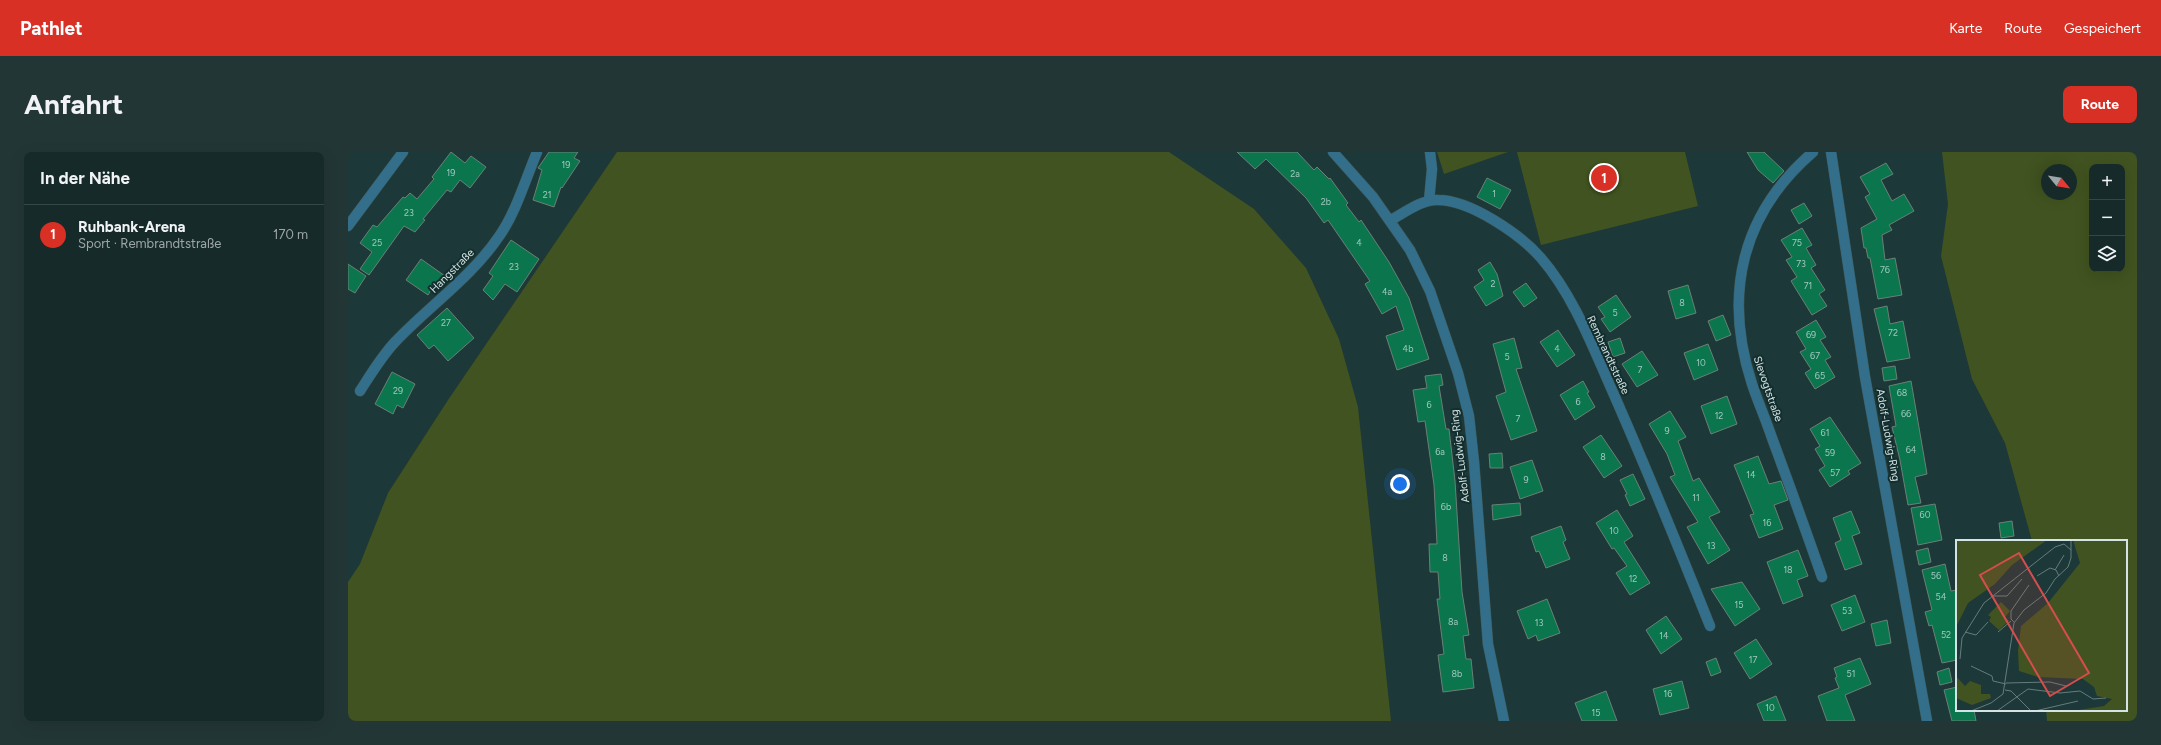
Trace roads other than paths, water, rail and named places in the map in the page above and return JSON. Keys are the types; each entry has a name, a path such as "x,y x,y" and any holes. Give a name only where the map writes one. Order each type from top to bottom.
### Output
{"street":[{"path":"348,226 403,152"},
{"name":"Hangstraße","path":"360,391 391,346 460,281 481,259 500,234 537,152"},
{"name":"Adolf-Ludwig-Ring","path":"1333,152 1391,220 1410,250 1430,291 1458,373 1468,416 1474,462 1488,644 1504,721"},
{"path":"1391,220 1429,201 1432,169 1430,152"},
{"name":"Slevogtstraße","path":"1813,152 1781,187 1757,220 1748,241 1742,263 1738,284 1738,308 1739,331 1752,384 1822,577"},
{"name":"Adolf-Ludwig-Ring","path":"1831,152 1865,377 1927,721"},
{"name":"Rembrandtstraße","path":"1429,201 1438,200 1466,207 1505,227 1541,258 1555,278 1582,326 1628,427 1710,626"}],"place":[{"name":"Ruhbank-Arena","path":"1604,178"}]}
